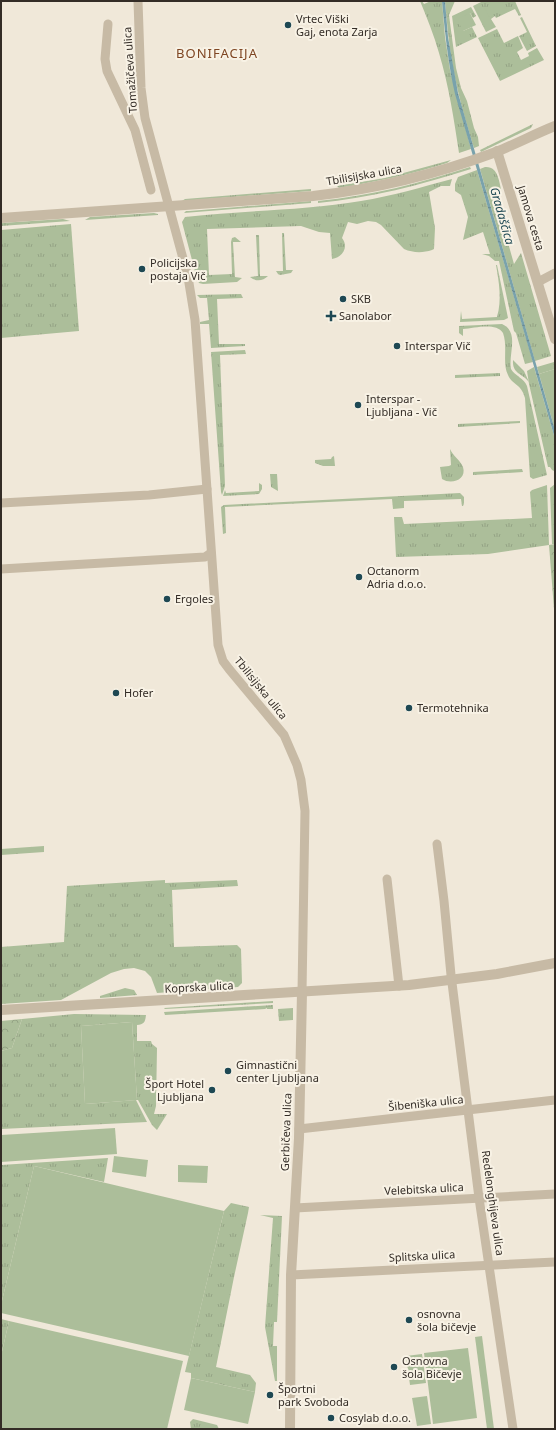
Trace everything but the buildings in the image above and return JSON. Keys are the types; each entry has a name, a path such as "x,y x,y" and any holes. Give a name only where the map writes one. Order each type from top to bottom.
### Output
{"street":[{"name":"Tomažičeva ulica","path":"138,1 141,88 147,127 169,207"},
{"path":"108,24 105,60 107,71 135,130 151,190"},
{"name":"Tbilisijska ulica","path":"1,218 169,207 348,192 415,178 468,162 498,151 555,126"},
{"path":"135,130 147,127"},
{"name":"Jamova cesta","path":"498,151 555,339"},
{"name":"Tbilisijska ulica","path":"169,207 188,277 195,320 216,632 220,654 229,670 243,688 284,735 298,764 305,811"},
{"path":"538,282 555,273"},
{"path":"1,503 149,495 207,489"},
{"path":"1,569 205,556 211,553"},
{"name":"Gerbičeva ulica","path":"290,1429 291,1275 299,1129 305,811"},
{"path":"437,844 452,981"},
{"path":"387,879 399,986"},
{"name":"Koprska ulica","path":"1,1010 399,986 452,981 555,963"},
{"name":"Redelonghijeva ulica","path":"452,981 479,1198 514,1429"},
{"name":"Šibeniška ulica","path":"299,1129 555,1100"},
{"name":"Velebitska ulica","path":"295,1208 555,1194"},
{"name":"Splitska ulica","path":"291,1275 555,1262"}],"green space":[{"path":"420,1 424,4 431,1 442,1 450,70 471,149 459,153 443,65 433,33"},
{"path":"445,1 455,1 449,15 456,68 461,88 467,101 478,137 479,146 474,148 453,68"},
{"path":"483,1 515,1 521,15 519,16 515,9 496,18 495,16 491,19 496,27 486,32 473,6"},
{"path":"471,7 476,16 473,18 470,13 463,31 472,27 477,37 456,47 452,16"},
{"path":"484,7 494,26 486,30 477,11"},
{"path":"470,13 476,25 463,31 457,19"},
{"path":"522,17 536,46 527,51 519,36 527,32 520,18"},
{"path":"497,29 504,43 518,36 523,48 517,52 521,60 529,56 528,53 537,48 544,60 500,81 478,38"},
{"path":"533,124 531,128 481,152 480,150"},
{"path":"451,160 447,163 421,171 339,188 337,186 385,178"},
{"path":"470,167 471,169 452,175 395,190 357,198 318,203 318,201 357,196 395,188"},
{"path":"490,167 493,169 498,176 502,193 497,204 514,264 521,253 551,356 535,361 480,169"},
{"path":"477,170 533,362 525,364 516,333 514,331 499,261 495,261 489,256 482,254 490,254 483,232 463,240 468,217 461,195 455,191 455,184 458,177"},
{"path":"452,179 450,186 441,186 429,192 435,228 434,249 432,250 418,252 404,249 381,225 376,222 368,221 357,224 348,222 342,238 345,245 344,251 336,258 332,259 330,233 319,232 301,226 207,229 209,275 232,274 231,242 232,238 235,237 241,242 233,242 235,277 242,278 237,282 203,284 199,283 197,279 182,222 185,217 295,209 361,201 384,197"},
{"path":"311,189 311,191 182,201 185,199"},
{"path":"311,201 311,203 184,213 186,211"},
{"path":"154,213 158,215 85,220 90,217"},
{"path":"63,219 70,221 1,226 1,223"},
{"path":"71,224 79,331 1,338 1,230"},
{"path":"282,233 284,233 286,270 293,270 291,273 280,275 276,271 283,271"},
{"path":"256,235 259,235 260,276 268,276 259,280 255,280 250,277 258,276"},
{"path":"496,265 508,318 504,320 460,322 461,311 462,319 497,317 500,298"},
{"path":"241,294 243,298 217,299 219,344 245,344 245,346 211,348 209,324 200,324 200,322 209,320 207,298 200,298 197,295"},
{"path":"502,324 511,332 511,369 524,381 527,386 547,475 533,479 530,477 525,398 521,389 512,381 506,370 503,333 495,328 485,326 463,329 463,336 459,333 459,326"},
{"path":"245,350 246,354 220,355 225,486 222,495 211,352"},
{"path":"513,360 524,371 529,382 516,371 513,365"},
{"path":"554,362 555,369 539,374 537,367"},
{"path":"534,367 555,439 554,471 548,467 529,384 527,371"},
{"path":"555,369 555,430 539,374"},
{"path":"500,373 500,376 455,378 455,375"},
{"path":"520,421 520,423 458,427 458,424"},
{"path":"450,449 462,465 464,471 463,475 457,480 446,481 442,479 440,467 451,465"},
{"path":"334,456 335,466 323,466 315,463 315,460 331,459"},
{"path":"522,469 523,472 473,475 473,472"},
{"path":"270,474 277,474 278,491 271,487"},
{"path":"259,483 262,485 262,489 259,494 223,496 225,490 226,493 259,491"},
{"path":"555,484 555,544 552,544 550,488"},
{"path":"547,485 549,545 488,554 396,557 394,517 402,517 404,524 532,518 530,492"},
{"path":"460,493 464,497 463,506 461,499 404,501 404,508 393,509 392,499 225,507 226,533 223,534 221,507 224,505"},
{"path":"555,544 555,622 549,545"},
{"path":"44,846 44,852 1,855 1,849"},
{"path":"165,880 165,883 237,880 238,886 172,890 174,947 237,945 241,949 242,983 238,987 157,993 151,977 145,971 134,968 111,973 61,1000 1,1004 1,947 64,942 67,886"},
{"path":"125,988 134,990 137,995 100,998 100,996"},
{"path":"273,1001 273,1003 164,1008"},
{"path":"273,1005 273,1009 267,1008 165,1015 164,1012"},
{"path":"293,1008 293,1020 279,1021 278,1009"},
{"path":"74,1014 146,1015 144,1023 137,1025 137,1041 151,1041 157,1048 156,1106 154,1114 167,1114 157,1130 152,1125 137,1100 132,1022 81,1026 85,1104 136,1100 147,1122 1,1129 1,1051 12,1048 22,1019"},
{"path":"22,1019 12,1048 1,1051 1,1021"},
{"path":"132,1022 137,1100 85,1104 81,1026"},
{"path":"115,1128 117,1154 1,1162 1,1135"},
{"path":"114,1156 148,1160 146,1177 112,1172"},
{"path":"108,1158 104,1182 34,1166 1,1305 1,1165"},
{"path":"178,1165 208,1166 207,1183 178,1182"},
{"path":"34,1166 224,1211 189,1356 1,1313 1,1305"},
{"path":"231,1203 249,1207 216,1367 250,1375 256,1383 255,1392 191,1378 191,1373 185,1372 224,1211"},
{"path":"260,1215 282,1216 277,1322 274,1322 273,1346 277,1346 277,1381 275,1381 265,1327 273,1218"},
{"path":"1,1319 9,1321 1,1356"},
{"path":"9,1321 183,1361 167,1429 1,1429 1,1356"},
{"path":"482,1336 494,1429 487,1429 475,1337"},
{"path":"468,1348 477,1418 433,1424 424,1353"},
{"path":"422,1354 426,1383 410,1385 406,1356"},
{"path":"191,1378 255,1392 248,1424 184,1410"},
{"path":"427,1396 431,1424 417,1426 412,1398"},
{"path":"193,1419 217,1425 219,1429 191,1429 190,1422"}],"water":[{"name":"Gradaščica","path":"442,1 445,1 448,37 458,93 555,430 555,439 455,94"}],"place":[{"name":"Vrtec Viški Gaj, enota Zarja","path":"288,25"},
{"name":"Policijska postaja Vič","path":"142,269"},
{"name":"SKB","path":"343,299"},
{"name":"Sanolabor","path":"331,316"},
{"name":"Interspar Vič","path":"397,346"},
{"name":"Interspar - Ljubljana - Vič","path":"358,405"},
{"name":"Octanorm Adria d.o.o.","path":"359,577"},
{"name":"Ergoles","path":"167,599"},
{"name":"Hofer","path":"116,693"},
{"name":"Termotehnika","path":"409,708"},
{"name":"Gimnastični center Ljubljana","path":"228,1071"},
{"name":"Šport Hotel Ljubljana","path":"212,1090"},
{"name":"osnovna šola bičevje","path":"409,1320"},
{"name":"Osnovna šola Bičevje","path":"394,1367"},
{"name":"Športni park Svoboda","path":"270,1395"},
{"name":"Cosylab d.o.o.","path":"331,1418"}],"district":[{"name":"BONIFACIJA","path":"217,53"}]}
